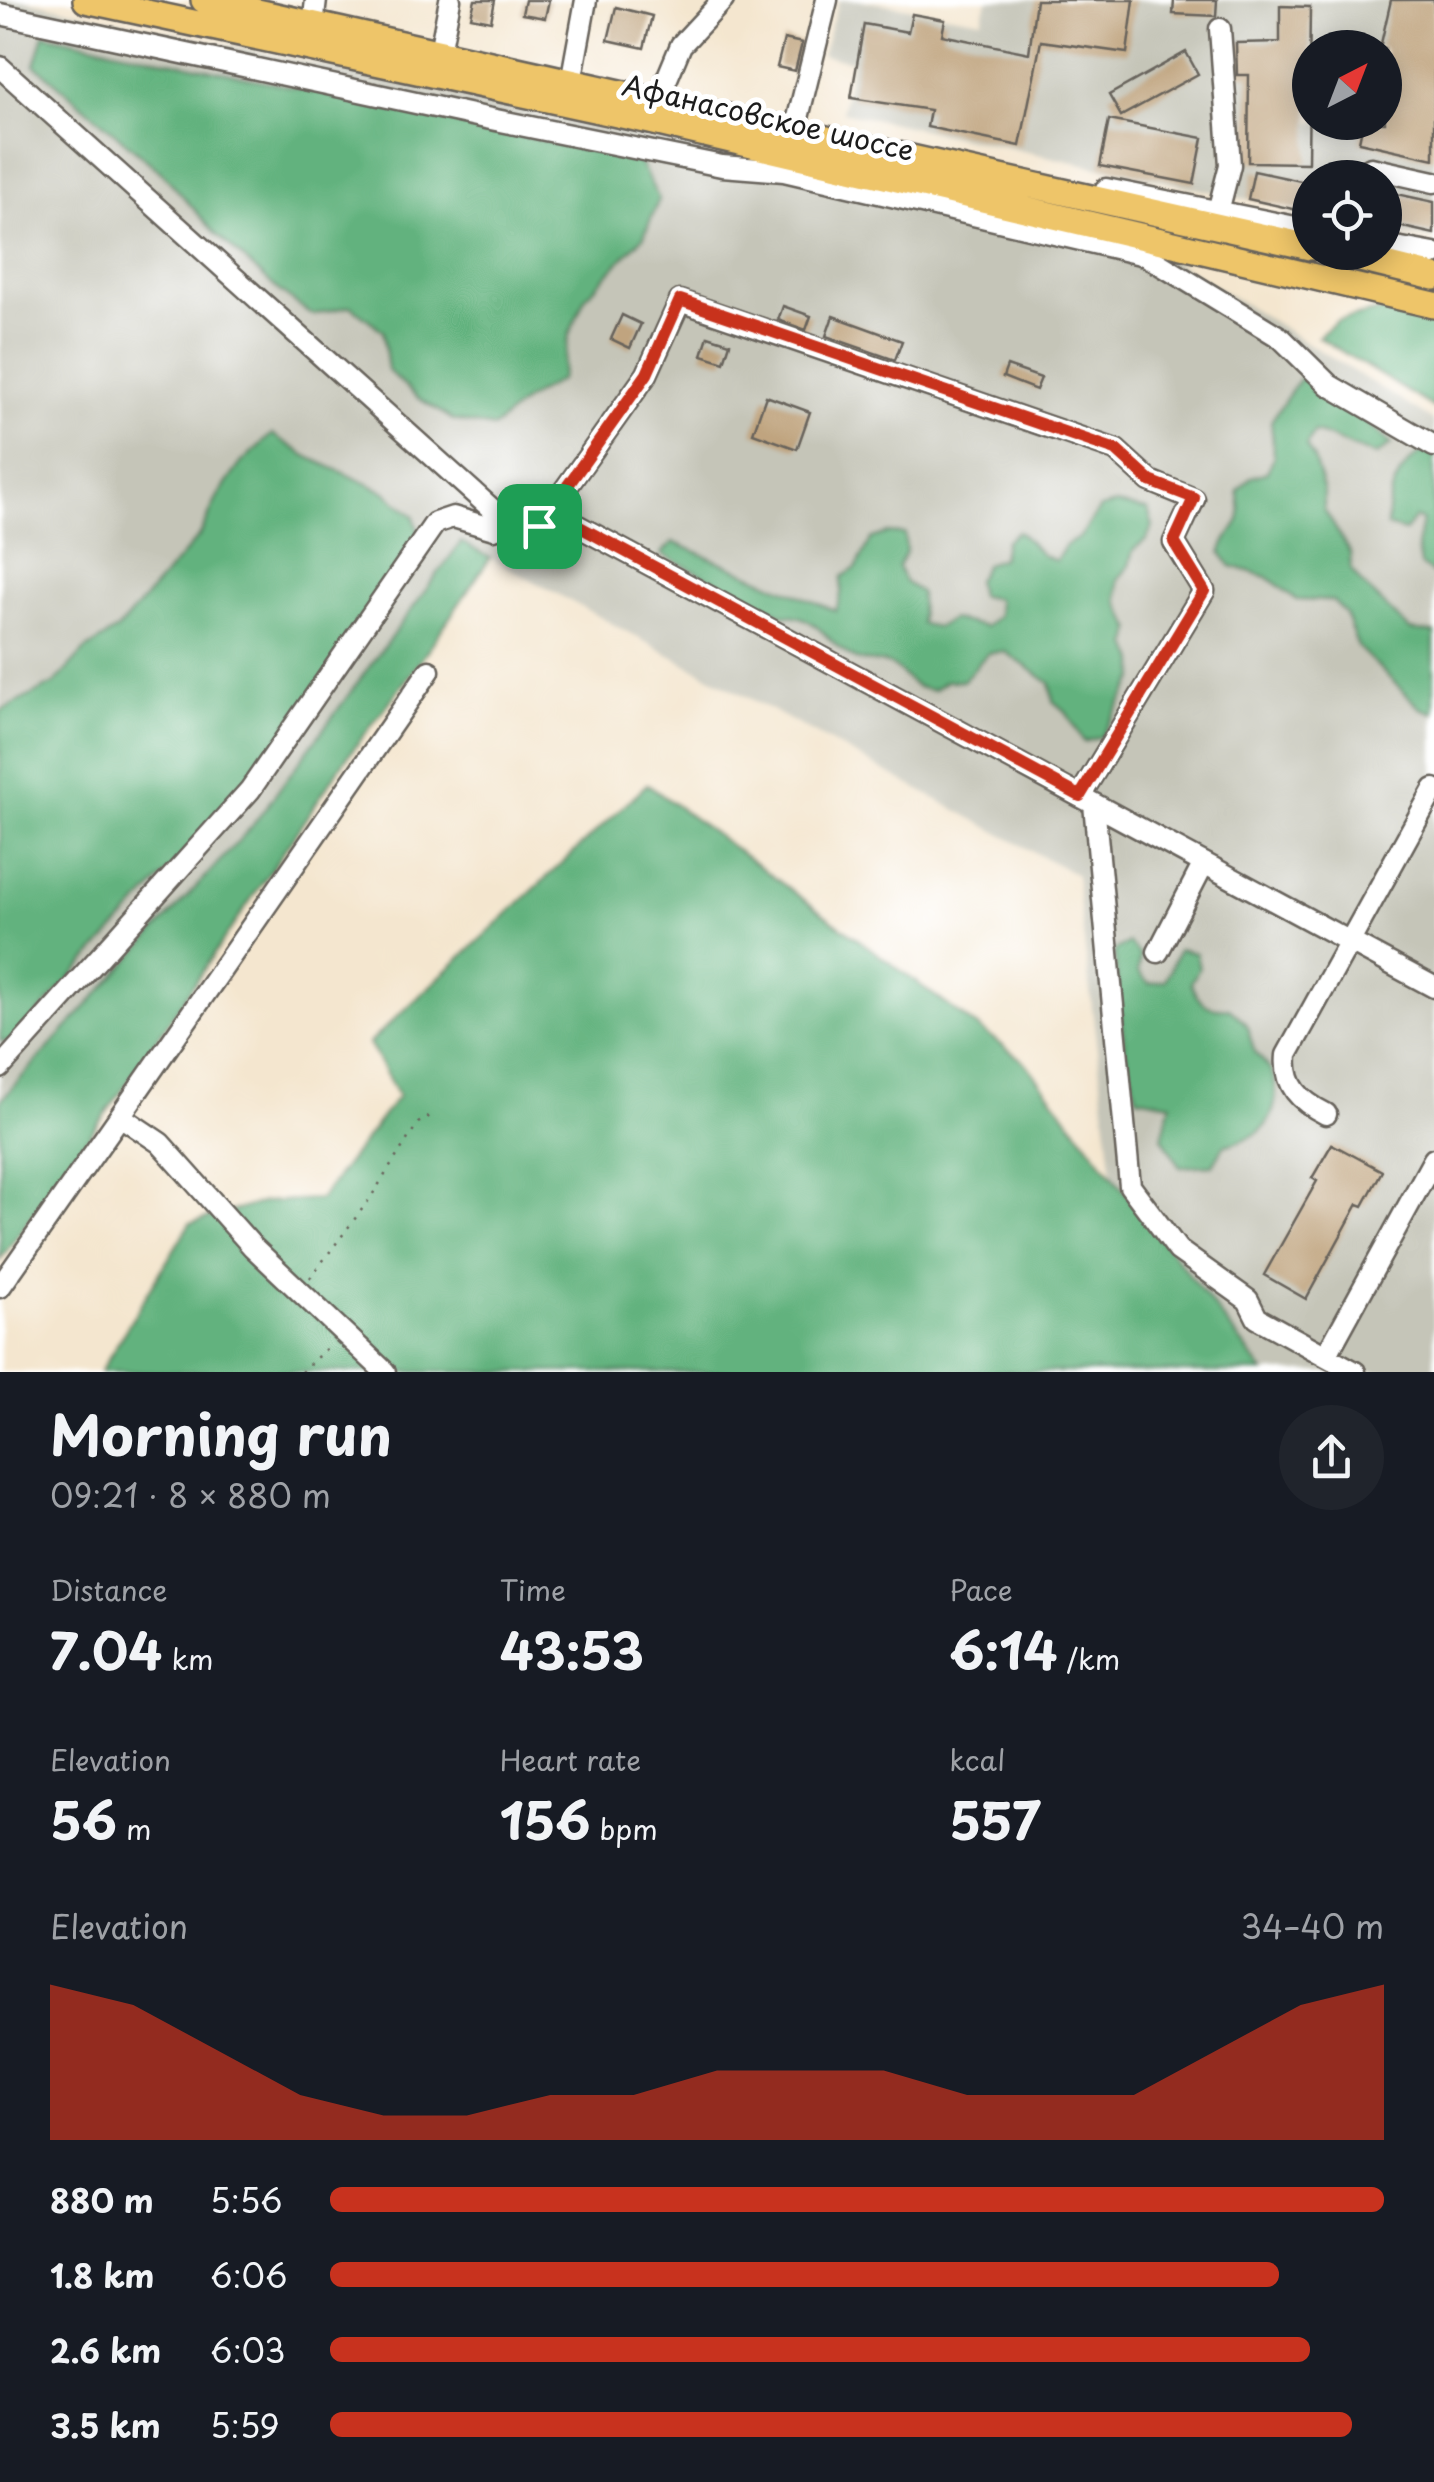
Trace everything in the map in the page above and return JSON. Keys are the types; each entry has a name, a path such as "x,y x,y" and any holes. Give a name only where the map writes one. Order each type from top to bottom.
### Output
{"main road":[{"name":"Афанасовское шоссе","path":"86,0 650,120 1434,305"},
{"name":"Афанасовское шоссе","path":"204,0 314,12 440,52 1216,218 1292,241"},
{"path":"1402,269 1434,277"}],"street":[{"path":"440,52 450,0"},
{"path":"571,82 586,0"},
{"path":"658,100 681,46 722,0"},
{"path":"795,130 827,0"},
{"path":"0,14 704,162 784,171 1145,255 1281,338 1330,385 1434,446"},
{"path":"1216,218 1230,166 1220,28"},
{"path":"0,67 510,523 521,528 558,523 578,526 1434,987"},
{"path":"1402,175 1434,182"},
{"path":"1092,186 1216,218 1292,228"},
{"path":"1402,248 1434,254"},
{"path":"539,526 647,374 680,300 1116,450 1150,481 1194,498 1174,542 1204,591 1087,800 1130,1186 1178,1250 1248,1300 1257,1318 1354,1372"},
{"path":"0,1068 250,790 434,522 453,516 494,529 510,523"},
{"path":"0,1287 428,671"},
{"path":"1326,1114 1298,1097 1290,1085 1287,1055 1434,789"},
{"path":"1158,952 1204,863"},
{"path":"120,1116 160,1144 253,1246 385,1372"},
{"path":"1326,1356 1434,1158"}],"path":[{"path":"300,1291 369,1200 418,1122 432,1115"},
{"path":"301,1372 342,1331"}],"shaded area":[{"path":"0,0 25,0 1152,247 1434,421 1434,1372 1256,1372 1114,1190 1076,875 461,542 252,826 0,1101"},
{"path":"839,0 982,20 987,0 1434,0 1434,240 1402,233 1402,160 1292,160 1292,209 842,112 852,61 822,55"}],"green space":[{"path":"44,34 639,161 659,199 644,236 585,298 569,335 561,379 526,400 493,428 453,420 418,398 388,371 383,331 351,306 312,315 278,290 216,234 163,174 35,65"},
{"path":"1383,310 1434,323 1434,408 1318,337 1337,321"},
{"path":"1300,378 1317,379 1391,444 1377,455 1314,432 1306,446 1324,492 1324,509 1350,553 1351,569 1410,630 1434,633 1434,713 1420,708 1358,647 1345,614 1333,601 1297,600 1267,577 1231,566 1221,553 1239,520 1238,491 1251,477 1267,472 1274,456 1271,421"},
{"path":"272,434 308,457 384,491 414,516 425,555 269,762 12,1042 0,1041 0,711 55,683 84,651 118,629 200,535 218,496 241,463"},
{"path":"1422,452 1434,453 1434,574 1420,565 1417,547 1422,521 1415,518 1405,531 1387,526 1395,484 1406,466"},
{"path":"1116,504 1148,510 1153,526 1146,540 1133,550 1129,566 1118,580 1118,601 1132,629 1129,645 1136,661 1136,678 1101,737 1084,742 1066,712 1053,701 1050,683 1005,652 988,653 963,681 946,681 933,690 923,689 893,667 846,653 806,619 784,615 661,554 673,542 836,611 842,577 856,568 872,538 888,533 905,534 906,552 898,567 905,582 920,592 921,624 937,627 952,619 985,627 998,616 997,599 980,596 976,580 986,564 1002,558 1005,541 1018,531 1042,555 1056,561 1065,546 1080,537 1100,508"},
{"path":"461,542 490,558 419,663 343,763 124,1088 0,1260 0,1101 252,826"},
{"path":"647,784 1025,1062 1264,1372 100,1372 190,1223 264,1202 320,1199 398,1096 369,1043"},
{"path":"1129,943 1140,955 1138,972 1149,984 1165,981 1179,949 1196,953 1199,968 1191,983 1197,996 1204,1004 1229,1008 1241,1018 1254,1050 1271,1072 1276,1098 1267,1123 1254,1135 1224,1146 1213,1165 1180,1167 1162,1137 1171,1103 1137,1097 1124,1047 1114,951"}],"building":[{"path":"475,0 495,0 491,21 471,17"},
{"path":"525,0 549,0 545,18 522,14"},
{"path":"1036,0 1134,0 1127,53 1041,41 1020,146 927,127 930,110 851,98 864,24 908,32 912,14 945,20 942,35 1029,53"},
{"path":"1174,0 1217,0 1216,16 1173,14"},
{"path":"1391,0 1434,0 1434,159 1359,142 1402,140 1402,30 1384,30"},
{"path":"1280,6 1310,7 1310,30 1292,30 1292,140 1308,140 1308,160 1248,162 1249,75 1237,75 1236,43 1280,42"},
{"path":"616,7 652,16 644,48 608,40"},
{"path":"784,39 802,43 795,71 777,67"},
{"path":"1186,52 1198,74 1121,116 1109,95"},
{"path":"1109,120 1203,138 1194,184 1100,166"},
{"path":"1254,171 1292,179 1292,209 1248,199"},
{"path":"1402,195 1434,202 1434,234 1402,227"},
{"path":"783,306 811,316 806,330 778,320"},
{"path":"622,315 641,324 630,348 611,339"},
{"path":"833,316 902,341 895,360 826,336"},
{"path":"708,336 730,343 724,362 702,355"},
{"path":"1007,366 1041,378 1036,390 1003,377"},
{"path":"766,396 810,412 797,449 753,433"},
{"path":"1332,1144 1382,1171 1363,1206 1358,1204 1306,1299 1264,1275 1317,1181 1312,1178"}],"route":[{"path":"680,300 1116,450 1150,481 1194,498 1174,542 1204,591 1080,796 578,526 539,526 647,374 680,300"}]}
